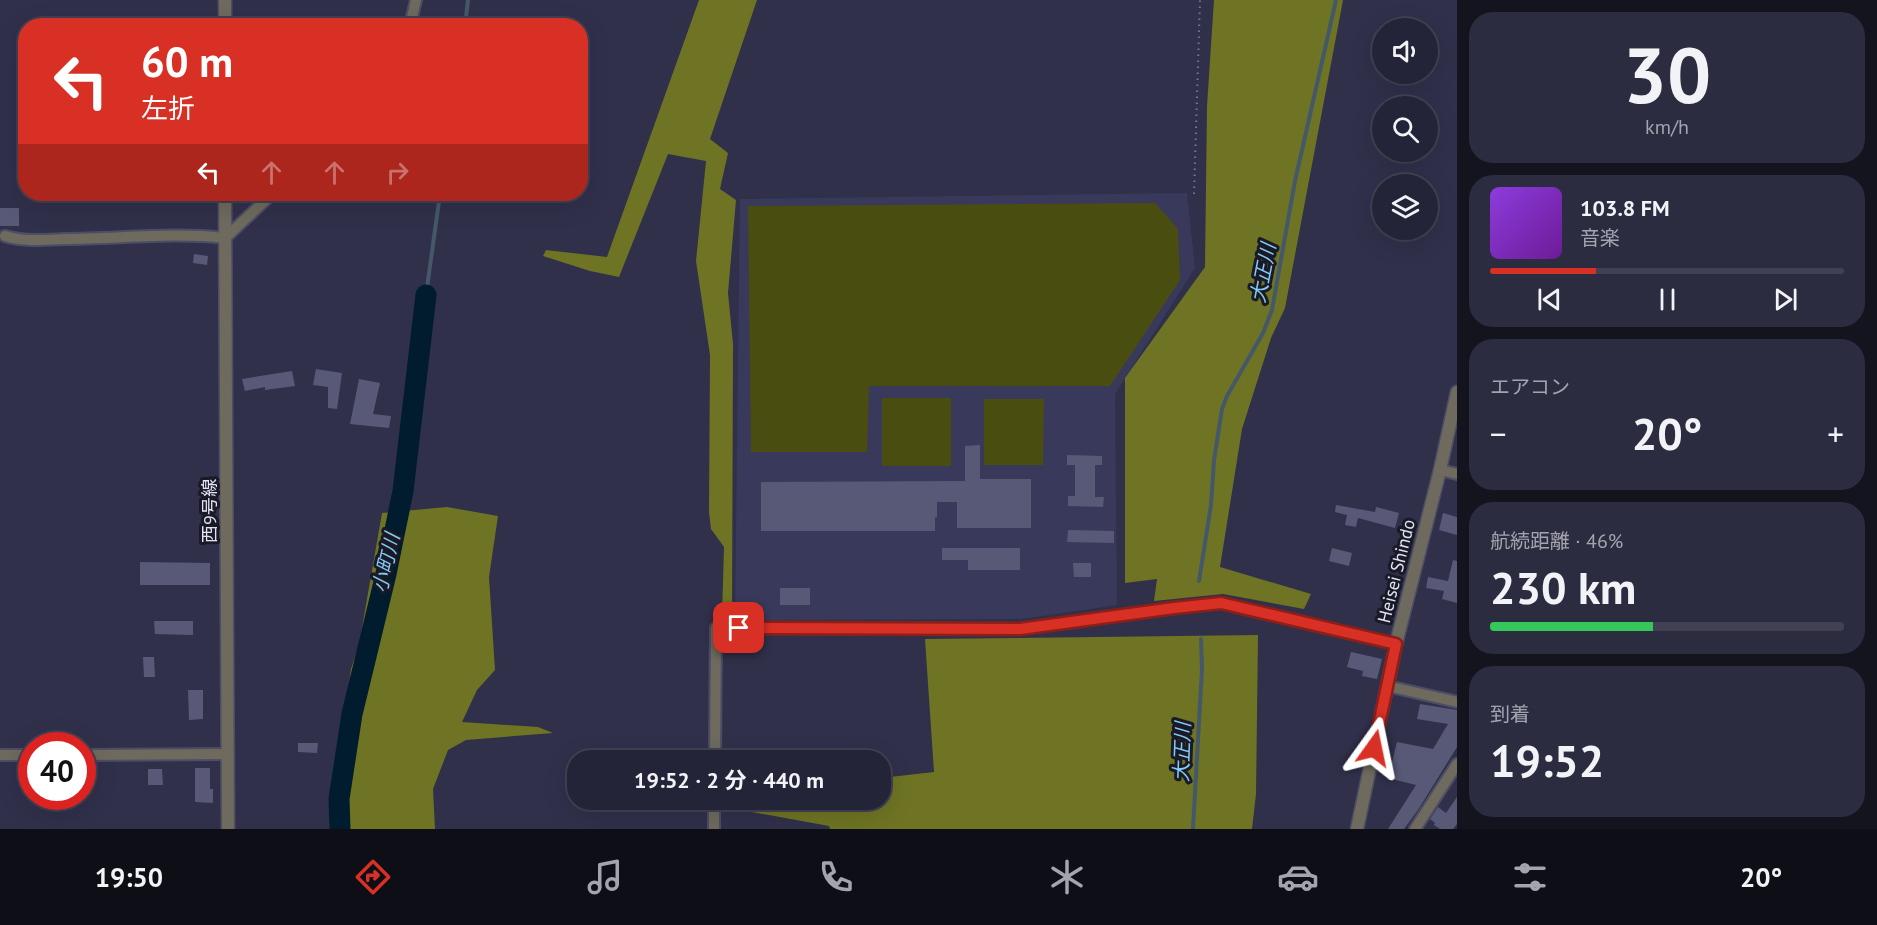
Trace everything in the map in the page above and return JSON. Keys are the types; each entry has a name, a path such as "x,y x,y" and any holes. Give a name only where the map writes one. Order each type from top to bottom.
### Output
{"street":[{"path":"225,0 225,18"},
{"path":"412,18 416,0"},
{"name":"西9号線","path":"225,201 228,829"},
{"path":"5,236 21,241 169,235 225,238 265,201"},
{"name":"Heisei Shindo","path":"1357,829 1386,686 1457,392"},
{"path":"1440,470 1457,474"},
{"path":"715,750 716,628 1020,629 1221,603 1396,644"},
{"path":"1386,686 1457,702"},
{"path":"96,755 228,754"},
{"path":"0,755 18,755"},
{"path":"1415,829 1457,764"},
{"path":"714,810 714,829"}],"path":[{"path":"1194,194 1200,0"}],"shaded area":[{"path":"1187,193 1195,268 1115,394 1117,605 1022,619 735,620 740,199"}],"green space":[{"path":"699,0 757,0 710,139 728,153 720,189 736,200 728,293 733,344 732,619 722,615 724,547 711,529 709,512 710,355 696,261 706,161 668,154 619,277 590,271 543,256 546,250 607,257"},
{"path":"1214,0 1343,0 1285,308 1271,338 1242,429 1220,567 1311,594 1304,609 1223,594 1154,601 1157,579 1125,583 1125,378 1205,267 1207,106"},
{"path":"1155,203 1178,229 1180,280 1110,386 869,386 867,452 751,452 748,206"},
{"path":"882,398 951,398 951,466 882,466"},
{"path":"984,399 1044,399 1043,465 984,465"},
{"path":"447,507 498,516 489,577 495,670 477,690 462,722 538,727 553,733 466,740 448,750 433,789 435,829 331,829 351,669 359,645 382,513"},
{"path":"1258,635 1256,794 1252,829 830,829 829,826 741,810 891,810 891,777 934,772 925,639"}],"building":[{"path":"0,208 19,208 19,226 0,226"},
{"path":"194,254 208,256 207,265 193,263"},
{"path":"316,369 342,373 337,409 328,408 328,387 313,385"},
{"path":"292,371 295,386 265,390 265,387 245,391 242,379"},
{"path":"359,379 380,383 373,414 391,416 389,428 350,424"},
{"path":"980,445 980,479 1031,479 1031,528 957,528 957,502 937,502 935,531 761,531 761,482 965,481 965,446"},
{"path":"1067,455 1102,456 1102,465 1095,465 1095,497 1104,497 1103,507 1068,506 1068,496 1075,496 1075,465 1067,465"},
{"path":"1336,505 1375,512 1376,507 1399,513 1395,528 1358,518 1356,527 1345,525 1347,515 1335,512"},
{"path":"1443,513 1457,517 1457,535 1439,530"},
{"path":"1068,530 1114,531 1114,543 1067,542"},
{"path":"942,548 1020,548 1020,570 968,570 968,560 942,560"},
{"path":"1332,548 1352,553 1349,566 1329,561"},
{"path":"1453,560 1457,561 1457,603 1442,599 1444,591 1426,588 1428,577 1448,581"},
{"path":"140,562 210,563 210,585 140,585"},
{"path":"1073,563 1091,563 1091,577 1074,577"},
{"path":"780,588 810,588 810,605 780,605"},
{"path":"154,621 193,621 193,635 155,634"},
{"path":"1351,652 1382,659 1377,679 1362,676 1363,671 1347,667"},
{"path":"143,657 154,657 155,677 144,677"},
{"path":"188,690 203,690 203,719 189,720"},
{"path":"1420,704 1457,710 1457,747 1404,829 1388,829 1416,785 1388,778 1397,742 1433,749 1448,724 1417,719"},
{"path":"298,743 318,743 317,753 298,752"},
{"path":"195,768 210,768 213,803 195,802"},
{"path":"148,769 162,769 163,785 148,785"},
{"path":"1457,797 1457,824 1453,829 1440,829 1434,825 1435,823 1430,819 1438,807 1446,813"}],"waterway":[{"path":"466,18 468,0"},
{"name":"大正川","path":"1199,581 1211,505 1214,460 1222,409 1263,333 1272,310 1295,181 1336,0"},
{"path":"426,295 439,201"},
{"name":"小町川","path":"340,829 339,799 352,714 386,574 403,491 426,295"},
{"name":"大正川","path":"1193,829 1202,669 1201,639"}],"route":[{"path":"739,628 1020,629 1221,603 1396,644 1374,748"}]}
